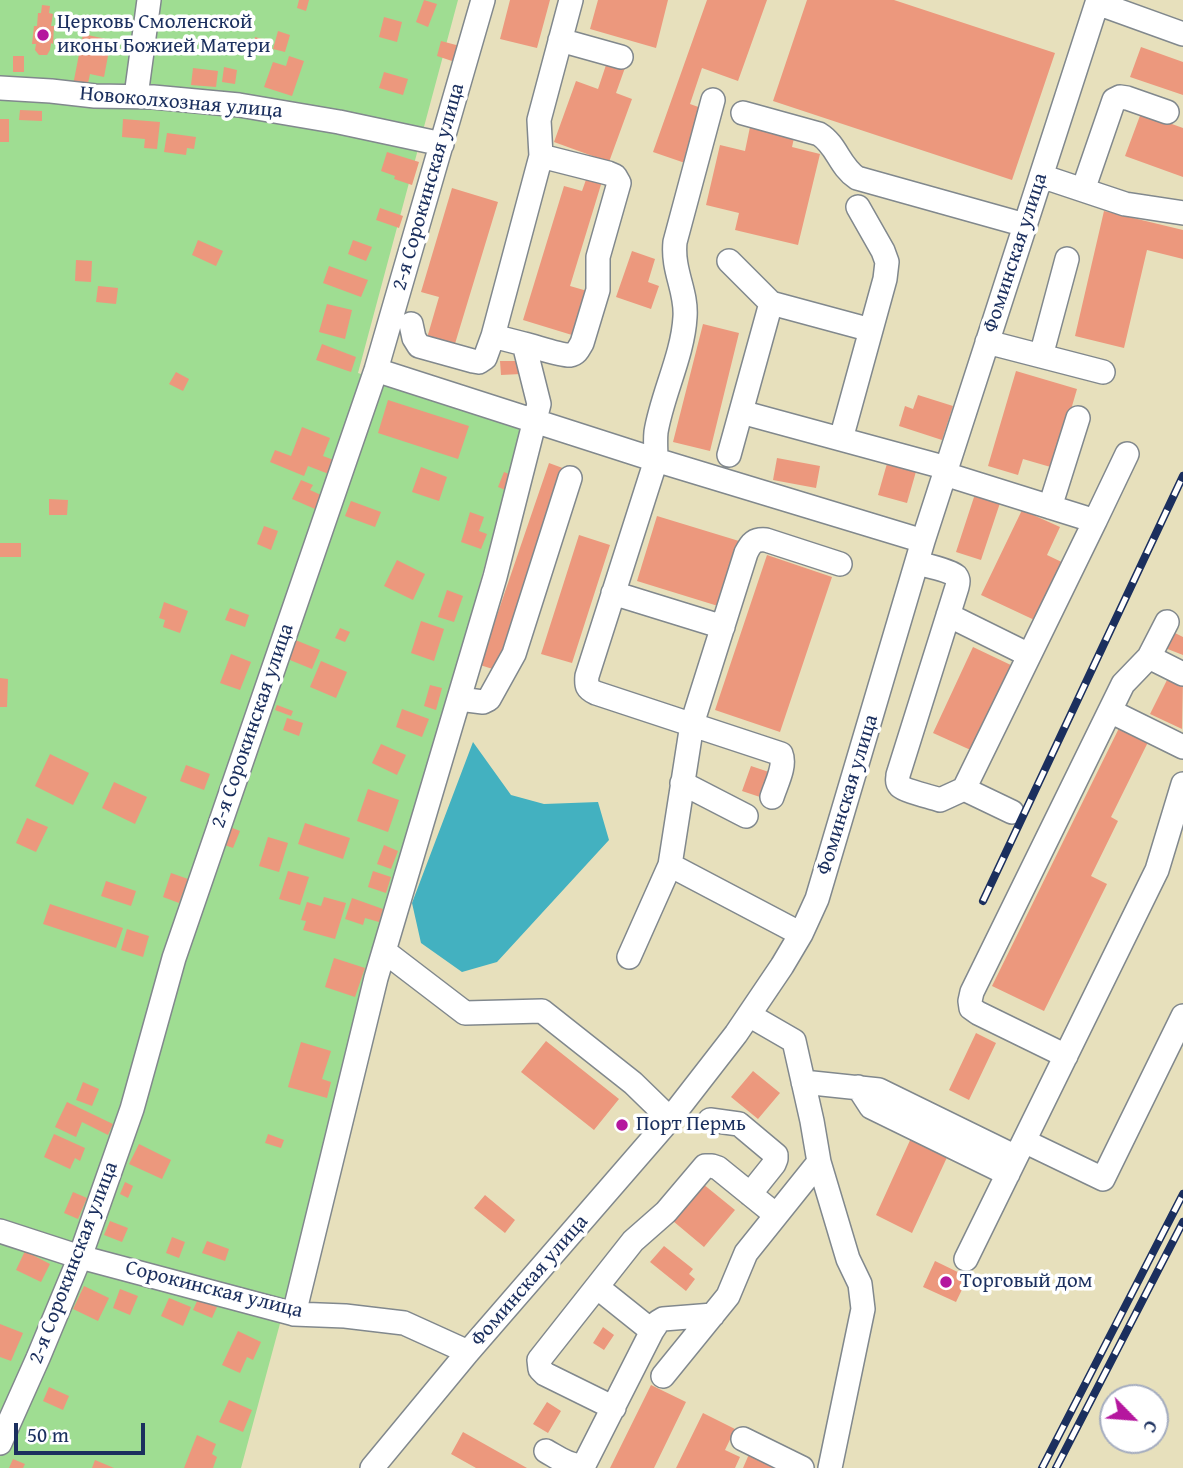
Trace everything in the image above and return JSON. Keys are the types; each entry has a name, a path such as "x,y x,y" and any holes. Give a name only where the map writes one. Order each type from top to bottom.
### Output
{"street":[{"path":"136,96 149,0"},
{"name":"2-я Сорокинская улица","path":"0,1443 79,1256 132,1109 178,945 376,370 483,0"},
{"path":"411,324 419,346 473,361 480,362 485,358 541,156 539,120 571,0"},
{"path":"1098,1 1183,34"},
{"name":"Фоминская улица","path":"372,1468 468,1352 670,1119 749,1015 801,933 817,900 920,552 1098,1"},
{"path":"560,40 621,57"},
{"name":"Новоколхозная улица","path":"0,88 239,105 339,122 442,144"},
{"path":"1083,190 1114,100 1120,97 1167,112"},
{"path":"713,100 675,242 675,267 683,295 685,315 656,434 656,460 586,685 596,694 781,754 782,765 772,797"},
{"path":"743,113 819,134 828,140 848,172 857,178 1025,225"},
{"path":"493,335 572,355 582,343 598,290 598,257 619,183 615,176 608,173 541,156"},
{"path":"1041,176 1125,204 1183,213"},
{"path":"841,439 885,279 887,262 858,207"},
{"path":"1041,356 1067,259"},
{"path":"729,261 771,303 871,330"},
{"path":"729,455 771,303"},
{"path":"987,342 1103,372"},
{"path":"294,1314 384,951 495,577 534,421 538,404 524,344"},
{"path":"376,370 656,460 920,552 955,576 958,580 897,782 906,789 940,800 964,789 1127,454"},
{"path":"741,412 946,471 1095,521"},
{"path":"1050,507 1078,418"},
{"path":"459,698 483,702 489,699 514,654 570,478"},
{"path":"629,957 670,865 692,724 751,543 758,539 766,540 840,564"},
{"path":"613,593 723,628"},
{"path":"948,615 1029,655"},
{"path":"1066,1056 978,1013 971,1008 972,992 1123,684 1149,657 1167,622"},
{"path":"1149,657 1183,674"},
{"path":"1110,711 1183,747"},
{"path":"682,783 746,816"},
{"path":"966,1259 1157,870 1183,784"},
{"path":"964,789 1012,812"},
{"path":"670,865 801,933"},
{"path":"384,951 465,1013 542,1011 633,1083 670,1119"},
{"path":"749,1015 794,1041 819,1161 848,1259 860,1284 863,1309 830,1468"},
{"path":"803,1082 879,1090 1016,1157 1103,1180 1183,1016"},
{"path":"710,1120 739,1124 774,1139 776,1159 750,1194"},
{"path":"663,1376 728,1296 746,1253 819,1161"},
{"path":"614,1408 545,1374 538,1366 542,1354 633,1241 666,1212 705,1166 718,1168 776,1215"},
{"name":"Сорокинская улица","path":"0,1231 79,1256 294,1314 345,1316 404,1323 468,1352"},
{"path":"597,1287 652,1331"},
{"path":"546,1451 572,1465 584,1465 658,1322 663,1319 713,1315"},
{"path":"743,1439 802,1468"}],"green space":[{"path":"0,0 458,0 358,373 522,427 241,1468 0,1468"}],"water":[{"path":"473,742 511,795 544,804 598,802 609,840 497,962 462,972 421,943 412,903"}],"building":[{"path":"299,0 309,0 306,11 297,8"},
{"path":"424,0 437,4 428,27 416,22"},
{"path":"510,0 550,0 537,48 500,39"},
{"path":"598,0 668,0 656,48 590,29"},
{"path":"707,0 767,0 738,81 702,68 690,104 704,109 685,163 653,152"},
{"path":"807,0 894,0 1055,53 1012,180 773,101"},
{"name":"Церковь Смоленской иконы Божией Матери","path":"42,5 50,6 49,13 53,14 53,44 51,43 47,55 39,55 35,50 36,44 32,44 34,26 37,26"},
{"path":"384,17 402,22 397,42 379,37"},
{"path":"278,31 290,35 285,52 273,49"},
{"path":"83,34 111,40 104,77 90,74 87,88 73,85"},
{"path":"255,37 270,41 267,49 253,45"},
{"path":"441,41 460,46 455,62 437,56"},
{"path":"1141,47 1183,62 1183,95 1130,77"},
{"path":"13,56 24,56 24,72 13,72"},
{"path":"289,56 304,61 292,96 264,87 273,62 286,66"},
{"path":"608,59 626,65 616,93 632,99 609,162 554,142 576,81 598,89"},
{"path":"224,67 237,70 235,84 222,82"},
{"path":"193,68 218,71 216,87 191,85"},
{"path":"384,72 408,79 403,95 379,88"},
{"path":"20,110 42,111 42,121 19,120"},
{"path":"1141,113 1183,128 1183,177 1125,156"},
{"path":"0,119 9,119 9,142 0,142"},
{"path":"123,119 160,122 157,149 144,148 145,139 122,137"},
{"path":"750,127 794,138 792,147 820,154 798,245 735,230 739,213 706,205 720,145 745,151"},
{"path":"167,133 196,137 194,149 187,148 186,155 164,152"},
{"path":"387,152 419,162 412,185 381,171"},
{"path":"588,174 603,178 570,286 594,293 588,312 580,309 572,335 523,320 564,186 582,191"},
{"path":"452,188 498,202 454,347 427,338 439,297 421,292"},
{"path":"380,208 403,216 399,228 376,220"},
{"path":"1104,211 1183,230 1183,259 1147,250 1124,348 1075,336"},
{"path":"198,240 223,251 216,266 192,255"},
{"path":"353,240 372,247 366,261 348,254"},
{"path":"632,251 655,259 648,282 659,286 651,309 616,297"},
{"path":"76,260 92,261 91,282 75,281"},
{"path":"329,266 368,280 361,297 323,283"},
{"path":"98,286 118,288 116,304 96,302"},
{"path":"327,304 352,310 345,339 319,332"},
{"path":"703,324 739,333 710,451 673,442"},
{"path":"322,344 356,357 351,372 316,360"},
{"path":"500,361 520,361 521,374 501,375"},
{"path":"1016,371 1077,389 1054,468 1023,459 1018,475 988,466"},
{"path":"176,372 189,379 183,391 169,384"},
{"path":"918,395 953,406 942,440 899,426 905,406 913,409"},
{"path":"388,400 469,426 458,459 378,433"},
{"path":"302,427 330,438 323,456 339,462 334,476 308,466 304,476 270,462 275,450 291,456"},
{"path":"890,453 919,461 907,503 878,495"},
{"path":"777,458 820,466 816,488 773,480"},
{"path":"549,463 568,470 499,671 480,665"},
{"path":"421,467 447,477 439,501 412,492"},
{"path":"504,472 514,476 508,491 498,487"},
{"path":"301,480 313,485 310,490 321,495 315,509 292,499"},
{"path":"975,494 1000,503 981,560 956,552"},
{"path":"49,499 68,500 67,515 49,515"},
{"path":"351,501 381,512 375,527 345,516"},
{"path":"1022,510 1060,527 1047,555 1070,566 1043,624 981,595"},
{"path":"470,512 484,517 479,531 487,534 481,549 461,542"},
{"path":"657,516 739,541 718,606 637,581"},
{"path":"264,526 278,531 271,550 257,544"},
{"path":"579,535 610,545 572,663 541,654"},
{"path":"0,543 21,543 21,557 0,557"},
{"path":"767,555 832,577 780,732 715,710"},
{"path":"397,560 425,574 413,600 384,586"},
{"path":"447,590 463,596 454,622 438,617"},
{"path":"164,602 188,611 180,633 163,627 165,620 159,618"},
{"path":"230,608 249,615 245,627 225,620"},
{"path":"421,621 444,629 434,661 411,653"},
{"path":"340,628 350,632 345,642 335,638"},
{"path":"1173,632 1183,637 1183,655 1165,648"},
{"path":"293,639 320,650 312,669 285,658"},
{"path":"973,647 1015,667 975,752 933,733"},
{"path":"231,654 251,662 240,690 220,683"},
{"path":"321,661 347,672 336,698 310,687"},
{"path":"1171,672 1183,677 1182,729 1150,714"},
{"path":"0,678 8,679 7,707 0,707"},
{"path":"430,685 442,688 436,710 424,706"},
{"path":"277,705 293,711 291,716 275,710"},
{"path":"402,709 429,719 422,737 396,727"},
{"path":"287,718 303,723 299,736 283,730"},
{"path":"1122,722 1151,736 1111,817 1118,821 1091,876 1107,884 1044,1011 992,986"},
{"path":"381,744 406,755 397,775 372,763"},
{"path":"50,754 89,773 73,805 35,786"},
{"path":"186,765 210,774 204,790 180,781"},
{"path":"751,766 769,772 760,797 742,791"},
{"path":"114,782 147,797 135,824 102,808"},
{"path":"368,789 399,800 388,832 357,821"},
{"path":"27,818 48,827 36,852 16,843"},
{"path":"305,823 350,838 343,859 298,844"},
{"path":"225,825 240,831 233,848 219,843"},
{"path":"268,837 288,843 279,872 259,866"},
{"path":"384,845 398,851 391,869 377,864"},
{"path":"288,871 309,877 300,905 279,899"},
{"path":"373,871 391,877 386,893 368,887"},
{"path":"171,873 188,879 179,903 163,897"},
{"path":"106,881 136,891 131,906 101,896"},
{"path":"324,897 346,903 335,939 303,930 306,921 301,920 307,902 321,906"},
{"path":"352,898 383,909 379,922 365,918 363,925 345,919"},
{"path":"50,904 123,928 116,948 43,924"},
{"path":"127,929 149,936 143,957 121,950"},
{"path":"334,958 365,968 355,997 325,987"},
{"path":"976,1033 996,1043 969,1100 949,1090"},
{"path":"546,1041 619,1099 594,1130 521,1072"},
{"path":"301,1042 331,1051 322,1079 331,1082 327,1098 288,1087"},
{"path":"753,1071 780,1093 758,1119 731,1097"},
{"path":"83,1082 99,1089 92,1106 76,1100"},
{"path":"67,1102 113,1124 108,1135 82,1122 76,1137 55,1127"},
{"path":"54,1134 85,1148 80,1161 75,1158 70,1169 44,1157"},
{"path":"268,1134 284,1140 281,1148 265,1143"},
{"path":"912,1136 949,1153 912,1233 876,1215"},
{"path":"139,1144 171,1160 162,1179 129,1164"},
{"path":"125,1182 133,1186 128,1198 120,1194"},
{"path":"703,1184 735,1210 704,1247 673,1221"},
{"path":"73,1192 87,1198 78,1219 64,1213"},
{"path":"485,1195 515,1220 505,1233 474,1208"},
{"path":"110,1221 128,1228 122,1242 104,1235"},
{"path":"172,1237 185,1242 179,1258 166,1253"},
{"path":"207,1241 229,1249 225,1261 202,1253"},
{"path":"664,1246 693,1269 689,1274 695,1279 686,1291 650,1262"},
{"path":"25,1251 50,1264 41,1282 16,1270"},
{"name":"Торговый дом","path":"935,1261 968,1277 956,1302 923,1287"},
{"path":"84,1286 109,1298 98,1321 73,1309"},
{"path":"120,1289 138,1296 130,1315 113,1308"},
{"path":"169,1298 191,1307 183,1326 161,1316"},
{"path":"198,1299 217,1307 212,1318 193,1310"},
{"path":"0,1324 23,1333 11,1361 0,1357"},
{"path":"603,1327 614,1335 604,1350 593,1343"},
{"path":"238,1331 261,1342 253,1360 247,1357 240,1373 222,1365"},
{"path":"651,1385 686,1402 654,1468 610,1468"},
{"path":"49,1387 69,1396 63,1410 43,1401"},
{"path":"229,1400 252,1410 243,1432 219,1422"},
{"path":"547,1402 561,1411 548,1433 533,1424"},
{"path":"703,1413 735,1429 725,1450 740,1457 735,1468 676,1468"},
{"path":"463,1432 527,1468 476,1468 451,1454"},
{"path":"197,1435 216,1444 212,1454 217,1457 213,1468 184,1468"},
{"path":"750,1452 783,1468 743,1468"},
{"path":"13,1459 25,1464 23,1468 9,1468"},
{"path":"95,1460 114,1468 92,1468"}],"railway":[{"path":"983,901 1183,476"},
{"path":"1042,1468 1183,1194"},
{"path":"1056,1468 1183,1222"}],"place":[{"name":"Церковь Смоленской иконы Божией Матери","path":"43,35"},
{"name":"Порт Пермь","path":"622,1125"},
{"name":"Торговый дом","path":"946,1282"}]}
